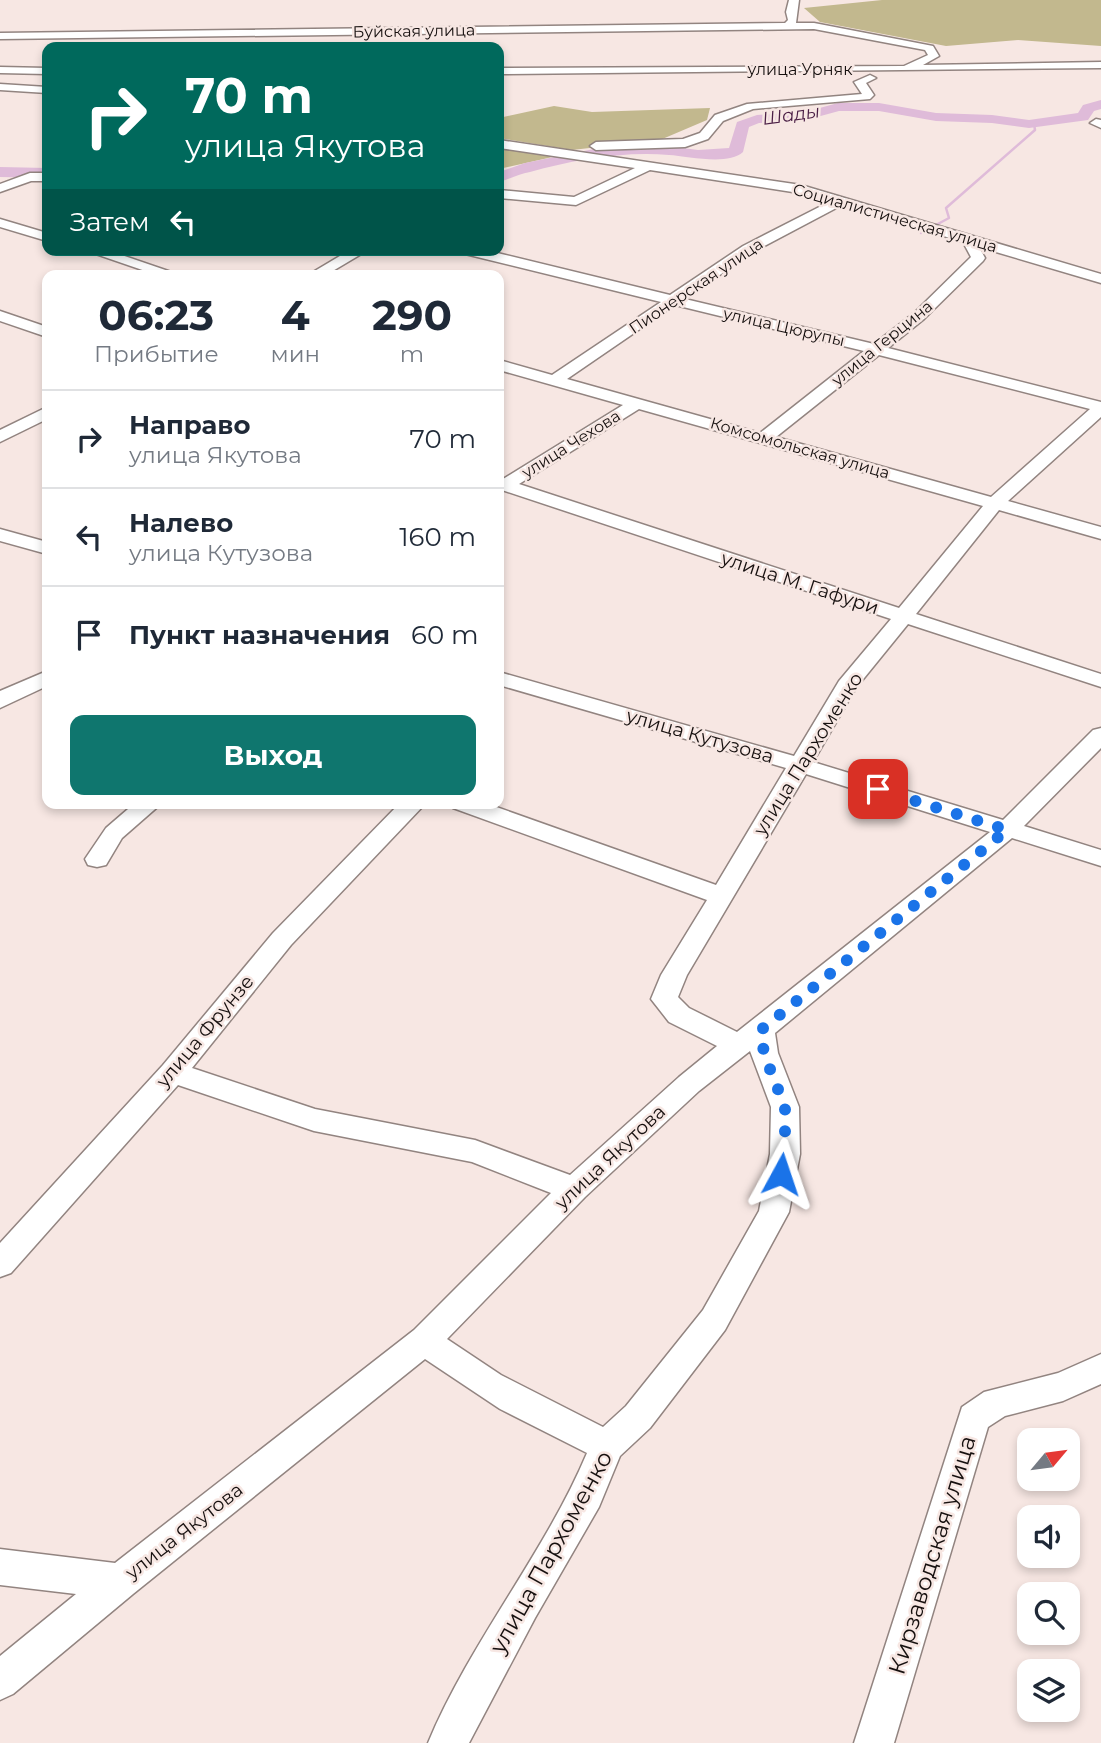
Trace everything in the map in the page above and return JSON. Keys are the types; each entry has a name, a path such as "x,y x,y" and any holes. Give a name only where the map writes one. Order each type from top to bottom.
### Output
{"street":[{"path":"787,27 793,20 791,12 794,0"},
{"name":"Буйская улица","path":"0,36 814,26 929,48 934,56 906,69"},
{"path":"218,42 223,34"},
{"name":"улица Урняк","path":"504,71 1101,65"},
{"path":"0,70 42,71"},
{"path":"539,150 553,142 595,146 685,143 704,136 719,118 751,106 866,97 868,95 860,82 870,78"},
{"path":"0,87 42,90"},
{"name":"Социалистическая улица","path":"504,145 801,189 1101,279"},
{"path":"504,194 576,201 649,166"},
{"path":"0,188 30,177 42,177"},
{"name":"Пионерская улица","path":"555,380 748,249 842,200"},
{"path":"0,223 42,236"},
{"name":"улица Герцина","path":"765,437 919,316 978,258 968,238"},
{"path":"110,256 156,270"},
{"path":"324,270 350,256"},
{"name":"улица Цюрупы","path":"490,256 875,349 1101,408"},
{"path":"0,316 42,330"},
{"name":"Комсомольская улица","path":"504,366 765,437 1101,533"},
{"name":"улица Чехова","path":"504,489 637,403"},
{"name":"улица Пархоменко","path":"447,1743 522,1605 587,1495 607,1446 638,1417 714,1320 774,1212 785,1154 785,1107 764,1054 749,1038 679,1015 664,999 674,975 846,686 994,504 1101,408"},
{"path":"0,437 42,415"},
{"name":"улица М. Гафури","path":"504,489 1101,681"},
{"path":"0,535 42,547"},
{"name":"улица Кутузова","path":"504,679 800,765 1101,858"},
{"path":"0,702 16,688 42,682"},
{"name":"улица Якутова","path":"0,1681 120,1581 425,1340 574,1189 689,1084 1007,830 1101,735"},
{"path":"97,859 114,833 143,809"},
{"name":"улица Фрунзе","path":"0,1264 173,1072 282,939 408,809"},
{"path":"477,809 722,895"},
{"path":"173,1072 314,1120 475,1151 574,1189"},
{"path":"425,1340 454,1364 514,1401 607,1446"},
{"name":"Кирзаводская улица","path":"874,1743 974,1418 996,1403 1063,1386 1101,1368"},
{"path":"0,1567 120,1581"}],"shaded area":[{"path":"882,0 1101,0 1101,46 1018,40 946,46 820,22 804,8"},
{"path":"554,106 592,112 710,108 707,120 660,140 572,150 504,139 504,117"},
{"path":"504,148 557,156 504,168"}],"waterway":[{"name":"Шады","path":"504,175 525,168 599,153 668,150 698,155 735,152 742,125 757,119 806,116 838,107 879,107 936,117 992,119 1029,124 1083,117 1088,108 1101,104"},
{"path":"921,233 949,218 946,208 1035,130 1034,124"},
{"name":"Шады","path":"0,172 42,173"}],"route":[{"path":"781,1174 785,1154 785,1107 764,1054 761,1030 1007,830 878,789"}]}
